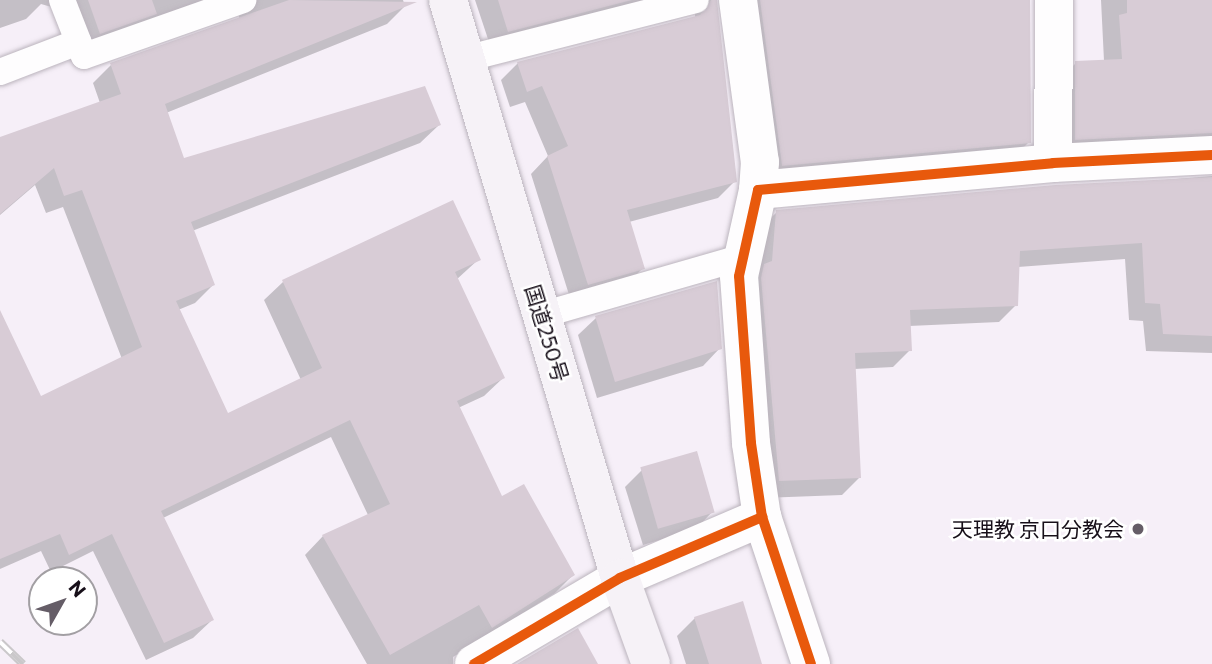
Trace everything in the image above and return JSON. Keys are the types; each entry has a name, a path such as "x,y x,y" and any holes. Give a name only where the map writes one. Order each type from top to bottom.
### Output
{"highway":[{"name":"国道250号","path":"448,0 620,578 651,664"}],"street":[{"path":"738,0 760,162 758,190 739,276 750,429 762,517 811,664"},
{"path":"1053,163 1055,0"},
{"path":"758,190 1053,163 1212,155"},
{"path":"474,664 620,578 762,517"}],"lane":[{"path":"62,0 84,56 243,0"},
{"path":"465,59 696,0"},
{"path":"0,72 78,42"},
{"path":"542,315 743,257"}],"building":[{"path":"88,0 152,0 157,14 100,34"},
{"path":"289,0 417,2 165,104 184,158 425,86 441,125 191,222 215,285 176,301 228,413 322,368 282,280 453,200 481,260 455,272 505,378 457,401 502,496 524,484 575,575 492,628 479,605 390,655 322,535 390,504 350,420 161,511 214,620 164,643 112,534 69,555 60,534 0,559 0,310 41,396 142,347 82,190 64,196 54,168 0,214 0,137 121,94 110,63"},
{"path":"498,0 632,0 508,32"},
{"path":"711,0 717,0 737,182 627,210 645,269 588,285 547,156 568,146 542,86 527,92 517,62 700,15"},
{"path":"760,0 1030,0 1031,143 782,166"},
{"path":"1127,0 1212,0 1212,133 1075,140 1075,61 1122,59 1119,15 1127,13"},
{"path":"1212,177 1212,336 1163,334 1160,304 1145,303 1142,243 1020,251 1018,306 910,310 912,351 855,353 861,478 779,481 761,278 764,264 772,261 776,210 1055,185"},
{"path":"717,281 722,349 615,382 595,316"},
{"path":"697,451 715,513 658,529 640,467"},
{"path":"743,601 762,664 709,664 694,617"},
{"path":"578,628 598,664 517,664"}],"railway":[{"path":"0,642 23,664"}],"cycle path":[{"path":"811,664 762,517 751,443 739,276 758,190 1053,163 1212,155"},
{"path":"474,664 620,578 762,517"}],"place":[{"name":"天理教 京口分教会","path":"1138,529"}]}
